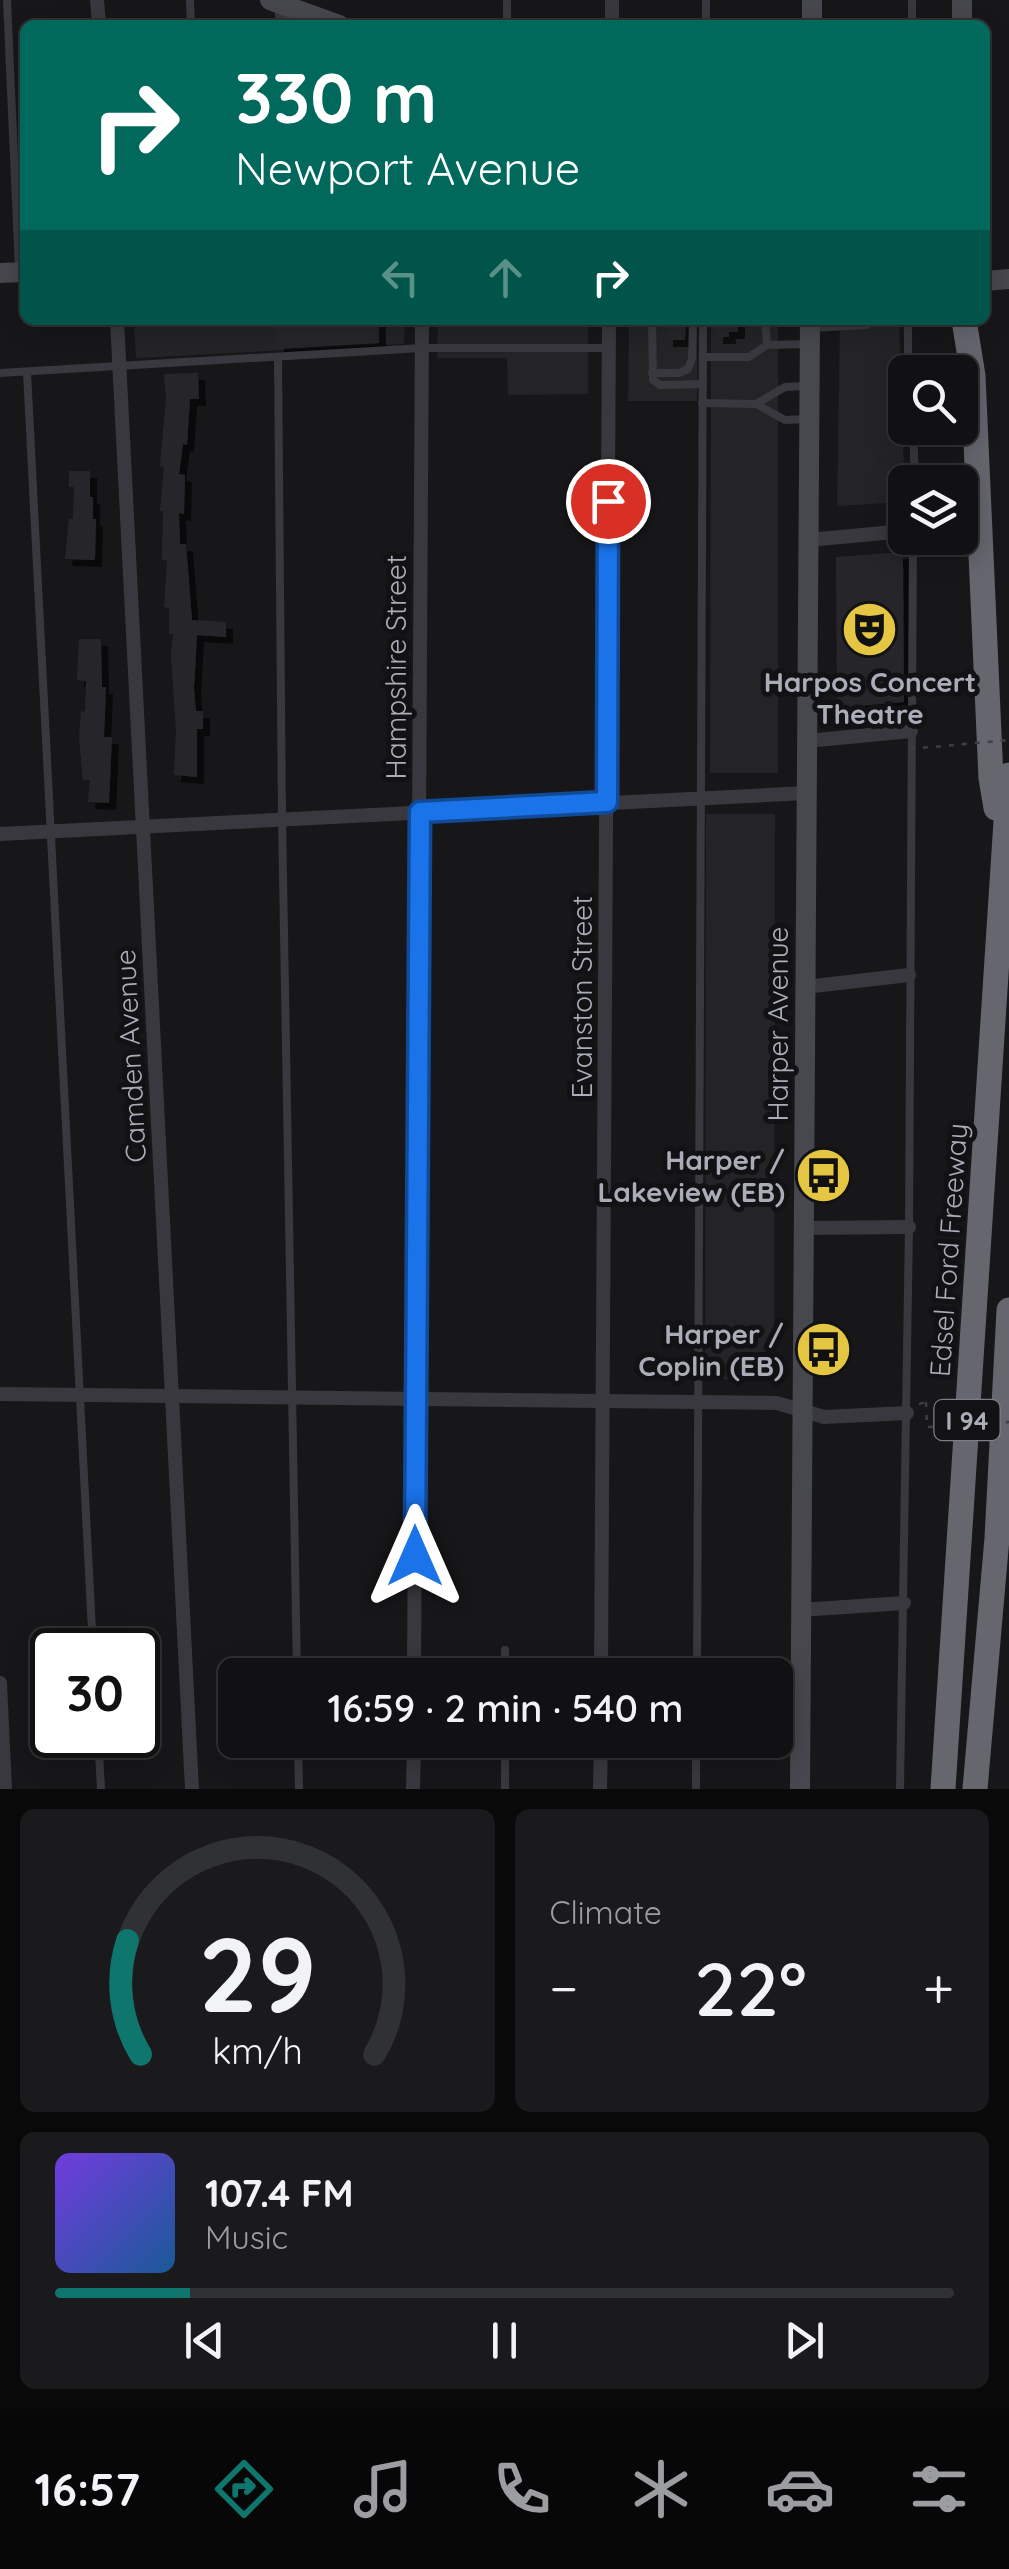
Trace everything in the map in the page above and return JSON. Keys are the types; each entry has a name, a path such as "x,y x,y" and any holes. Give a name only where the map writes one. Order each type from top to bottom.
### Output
{"highway":[{"path":"965,325 973,376 991,778 1004,860"},
{"name":"Edsel Ford Freeway","path":"943,1789 1009,775"},
{"name":"I 94","path":"975,1789 992,1607 1009,1310"},
{"path":"992,1607 1009,1521"}],"main road":[{"path":"278,10 318,20"},
{"name":"Harper Avenue","path":"800,1789 810,331"}],"street":[{"name":"Camden Avenue","path":"118,325 192,1789"},
{"name":"Hampshire Street","path":"414,1658 422,325"},
{"name":"Evanston Street","path":"601,1658 610,325"},
{"path":"808,540 888,533"},
{"path":"807,741 911,732"},
{"path":"0,834 806,794"},
{"path":"805,987 908,974"},
{"path":"804,1228 910,1226"},
{"path":"0,1394 778,1403 824,1417 908,1412"},
{"path":"800,1610 904,1603"},
{"path":"0,1683 5,1789"},
{"path":"413,1789 414,1758"},
{"path":"600,1789 601,1758"}],"lane":[{"path":"7,0 15,272"},
{"path":"652,325 652,380 660,385 703,384"},
{"path":"652,372 688,370 693,325"},
{"path":"697,1658 703,325"},
{"path":"765,325 767,345"},
{"path":"703,356 749,356 767,345 810,331 867,325"},
{"path":"908,325 908,355"},
{"path":"0,373 422,348 609,348"},
{"path":"278,356 297,1658"},
{"path":"27,372 92,1628"},
{"path":"756,404 785,386 809,386"},
{"path":"702,404 756,404 786,420 809,419"},
{"path":"900,1789 910,1226 912,555"},
{"path":"505,1650 505,1658"},
{"path":"99,1758 101,1789"},
{"path":"298,1758 299,1789"},
{"path":"505,1758 505,1789"},
{"path":"696,1758 696,1789"}],"path":[{"path":"910,748 1009,740"},
{"path":"926,1402 926,1428 1009,1422"}],"shaded area":[{"path":"134,325 405,325 404,344 136,358"},
{"path":"438,325 588,325 588,394 508,395 507,358 437,358"},
{"path":"629,325 697,325 697,401 628,401"},
{"path":"711,325 778,325 778,773 710,773"},
{"path":"840,325 899,325 900,355 888,355 888,445 903,445 904,465 888,465 888,503 837,506"},
{"path":"706,814 775,814 774,1379 705,1379"}],"building":[{"path":"277,325 379,325 379,343 277,349"},
{"path":"666,325 686,325 685,340 666,340"},
{"path":"716,325 738,325 738,332 729,332 729,337 716,337"},
{"path":"198,373 199,399 190,399 187,445 183,444 179,474 185,475 184,514 179,513 180,544 186,544 192,620 226,622 226,637 197,635 194,688 196,711 203,711 203,729 197,729 197,777 174,775 173,634 169,634 169,608 164,607 167,560 162,560 160,511 164,467 160,466 166,399 164,374"},
{"path":"69,471 90,471 90,497 96,519 95,560 65,559 69,519 73,519 74,487 69,487"},
{"name":"Harpos Concert Theatre","path":"903,555 904,702 837,708 836,557"},
{"path":"79,639 101,639 102,687 106,687 104,737 112,737 109,803 88,802 90,780 83,780 79,739 86,681 77,680"}],"place":[{"name":"Harpos Concert Theatre","path":"870,630"},
{"name":"Harper / Lakeview (EB)","path":"824,1175"},
{"name":"Harper / Coplin (EB)","path":"823,1349"}],"route":[{"path":"415,1556 420,812 607,802 608,501"}]}
